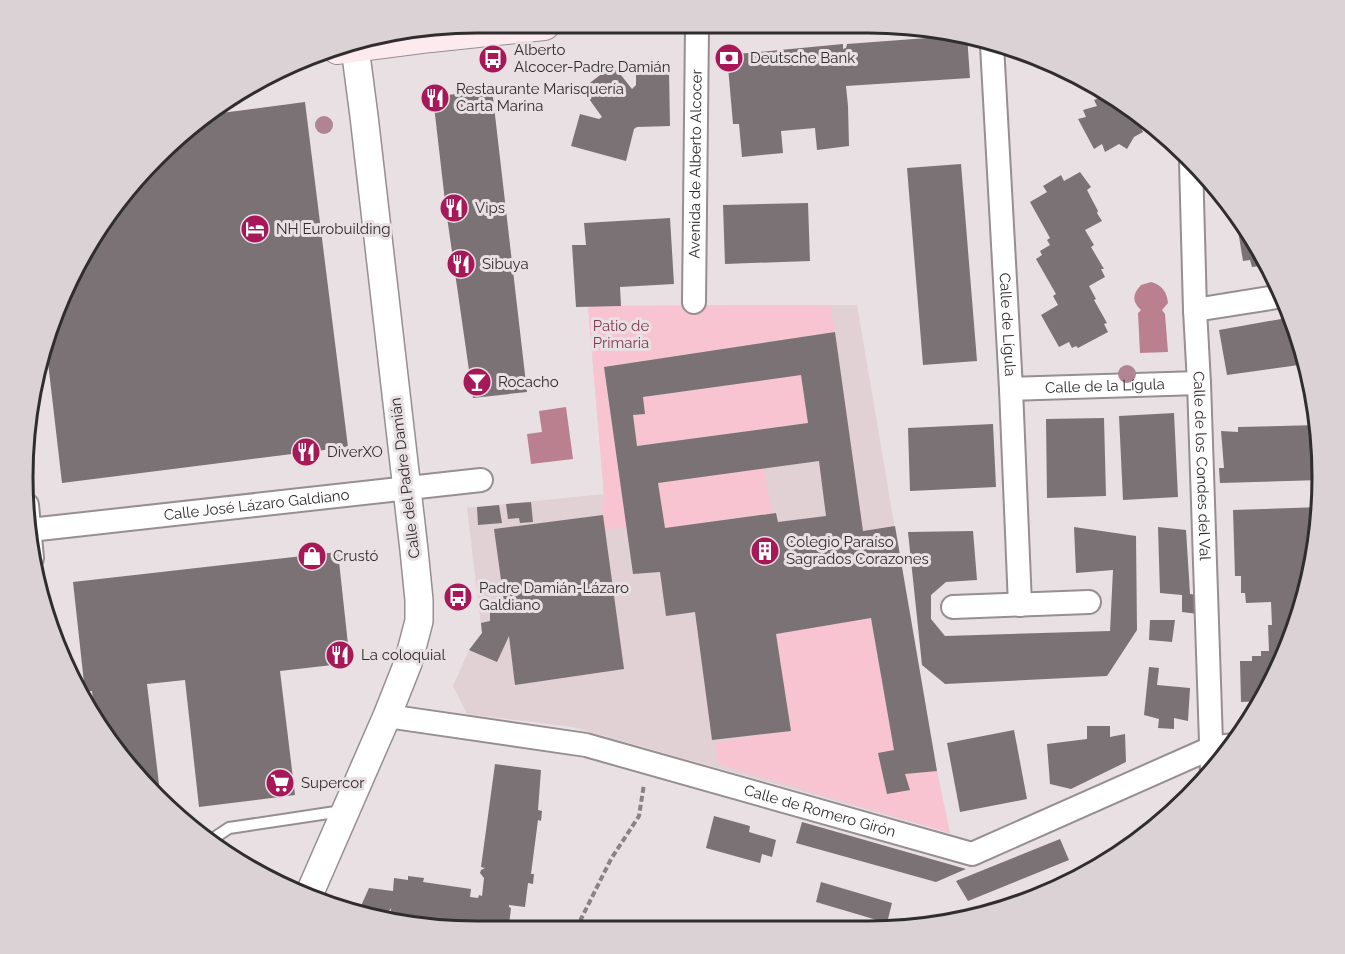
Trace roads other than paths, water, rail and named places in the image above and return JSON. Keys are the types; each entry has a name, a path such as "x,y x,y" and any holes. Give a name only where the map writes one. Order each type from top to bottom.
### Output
{"main road":[{"path":"414,38 451,34"}],"street":[{"name":"Avenida de Alberto Alcocer","path":"694,302 697,33"},
{"name":"Calle de Lígula","path":"992,51 1020,605"},
{"name":"Calle del Padre Damián","path":"312,889 408,663 418,621 419,600 364,116 350,52"},
{"name":"Calle de los Condes del Val","path":"1191,173 1194,310 1222,745"},
{"path":"1194,310 1274,297"},
{"name":"Calle de la Lígula","path":"1011,389 1199,383"},
{"name":"Calle José Lázaro Galdiano","path":"36,529 482,480"},
{"path":"953,607 1089,602"},
{"name":"Calle de Romero Girón","path":"387,716 586,746 972,854 1219,748"}],"lane":[{"path":"217,836 229,828 345,811"}],"place":[{"name":"Deutsche Bank","path":"729,58"},
{"name":"Alberto Alcocer-Padre Damián","path":"493,59"},
{"name":"Restaurante Marisquería Carta Marina","path":"435,98"},
{"name":"Vips","path":"454,208"},
{"name":"NH Eurobuilding","path":"255,229"},
{"name":"Sibuya","path":"461,264"},
{"name":"Rocacho","path":"477,382"},
{"name":"DiverXO","path":"306,452"},
{"name":"Colegio Paraíso Sagrados Corazones","path":"765,551"},
{"name":"Crustó","path":"312,556"},
{"name":"Padre Damián-Lázaro Galdiano","path":"458,597"},
{"name":"La coloquial","path":"340,655"},
{"name":"Supercor","path":"280,783"}],"park label":[{"name":"Patio de Primaria","path":"621,334"}]}
